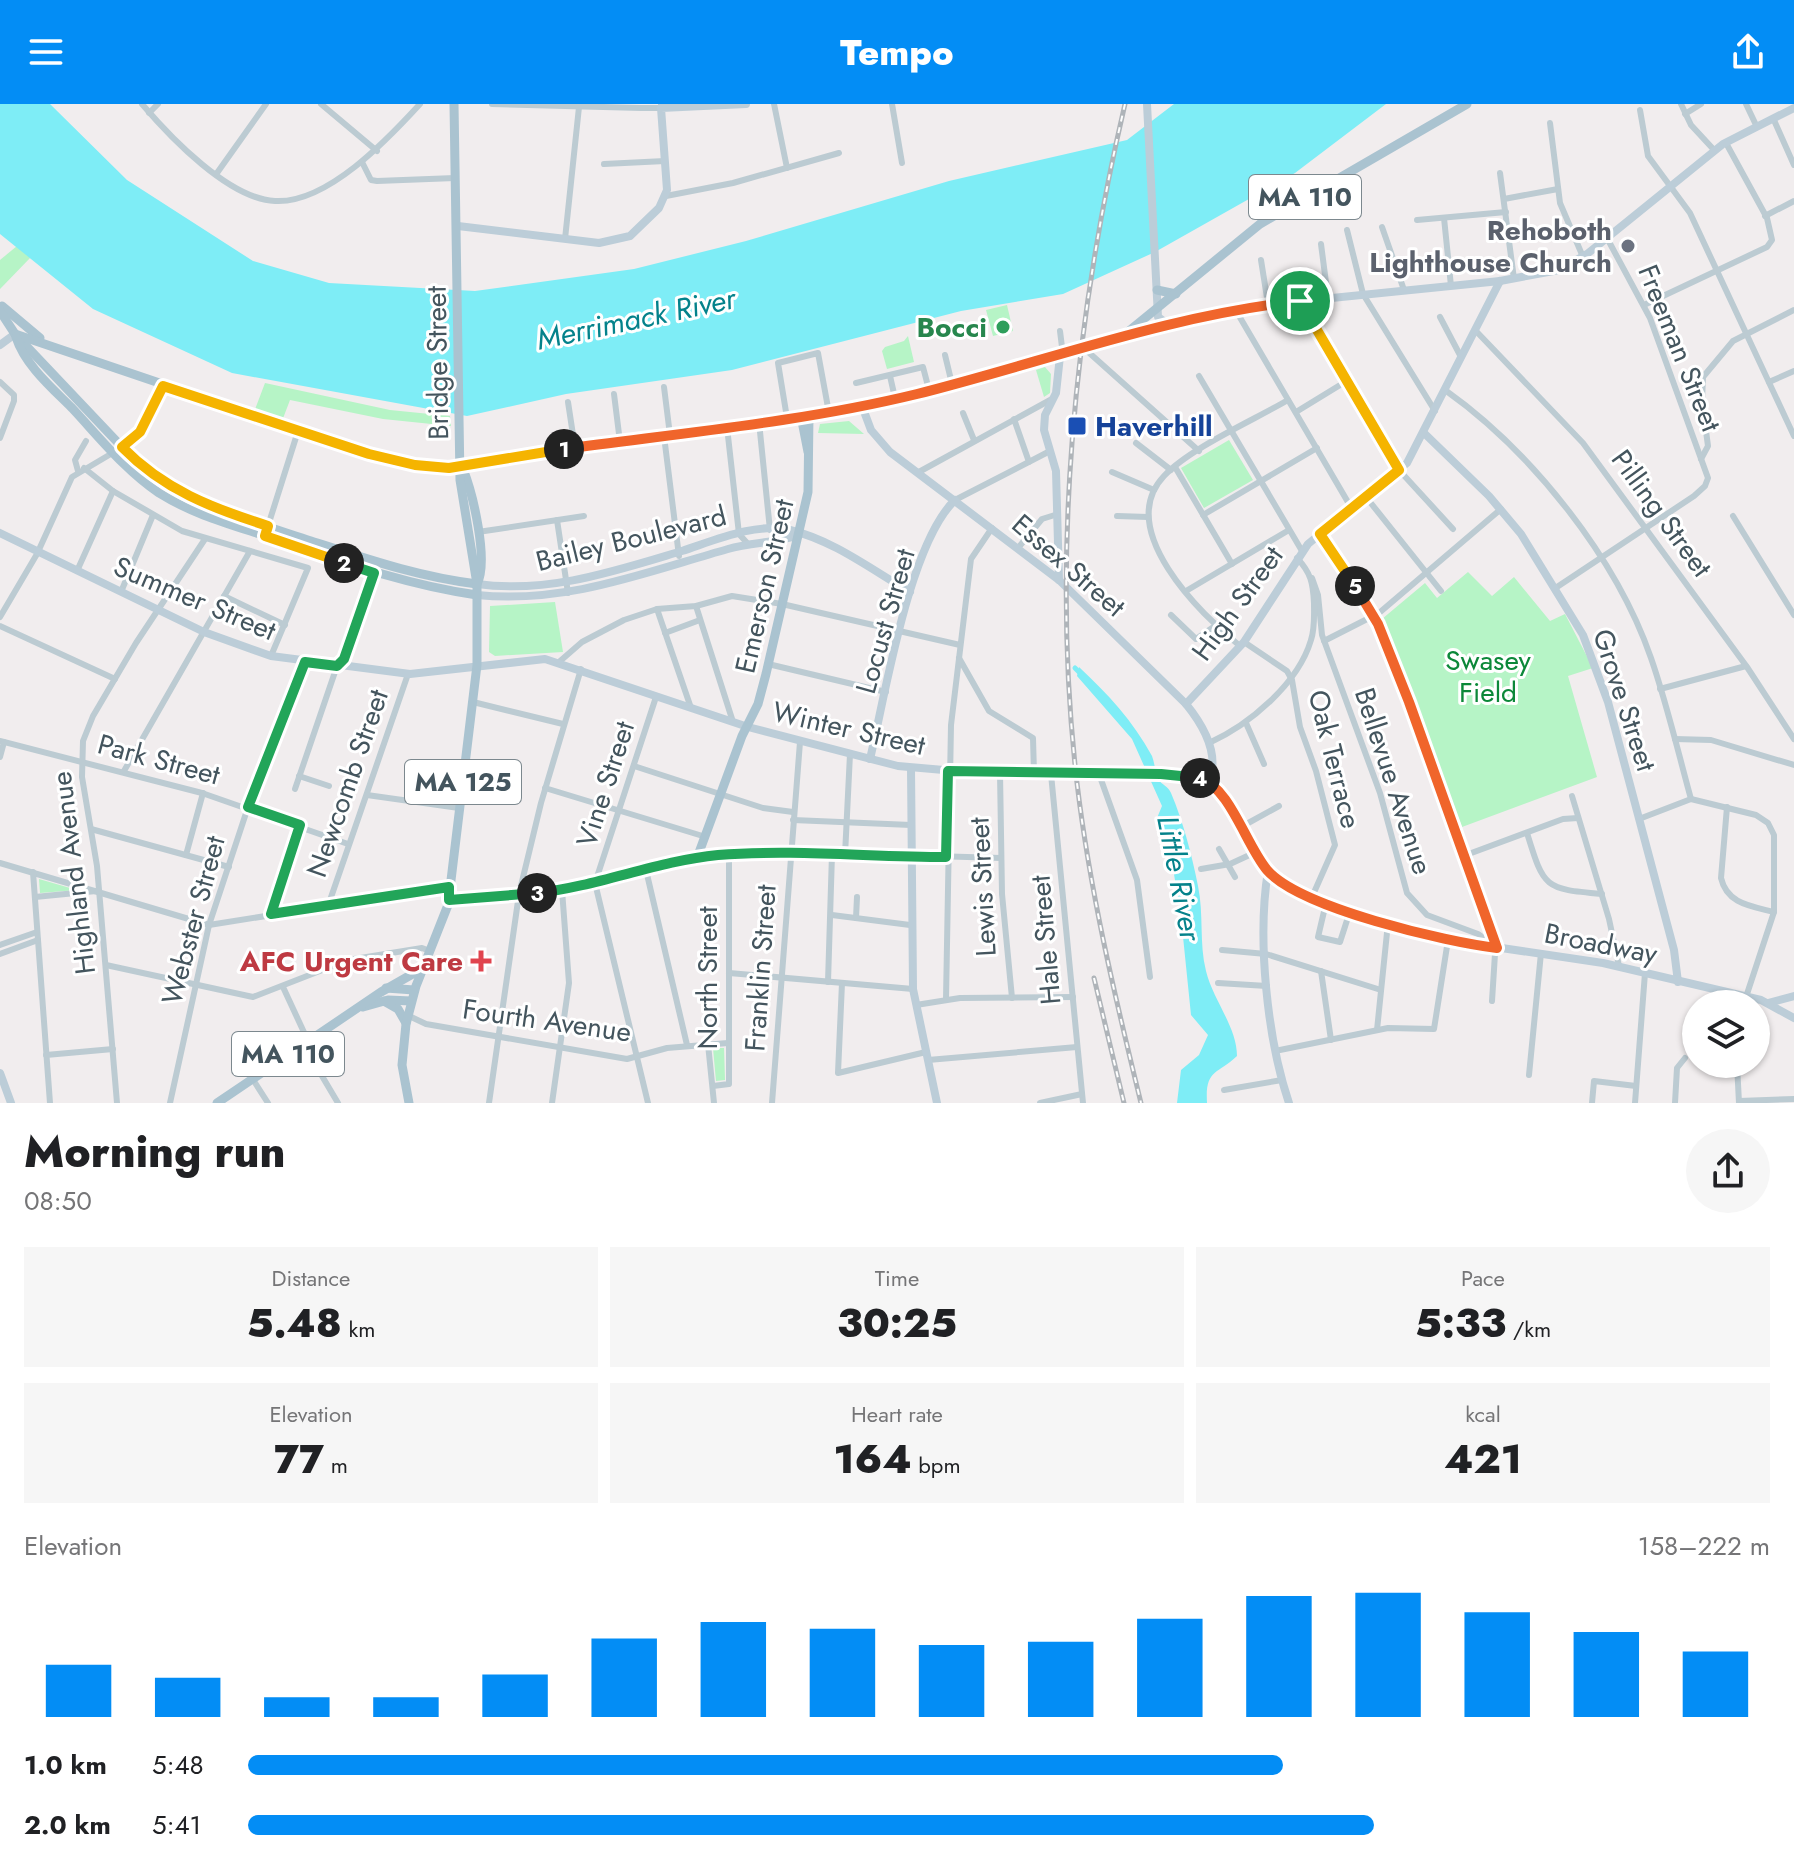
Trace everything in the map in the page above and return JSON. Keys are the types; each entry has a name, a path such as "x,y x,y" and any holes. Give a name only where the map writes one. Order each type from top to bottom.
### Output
{"main road":[{"name":"Bridge Street","path":"454,104 462,466"},
{"path":"458,226 608,243 630,236 650,219 666,196 661,106 746,104"},
{"path":"1147,104 1158,317 1169,325"},
{"name":"MA 110","path":"805,416 929,390 1118,340 1158,310 1231,244 1260,224 1467,104"},
{"path":"1118,340 1235,309 1550,273 1583,257 1726,143 1794,108"},
{"name":"High Street","path":"1186,704 1242,644 1299,555 1411,457 1500,281"},
{"name":"High Street","path":"1488,282 1489,300"},
{"path":"1157,290 1176,294"},
{"path":"0,305 46,342"},
{"path":"0,311 15,334 139,464 182,494 266,531"},
{"path":"15,334 46,342 163,386 298,431 404,463 462,466 805,416"},
{"path":"0,345 15,334"},
{"path":"15,334 20,350 37,371 110,451 171,500 376,568 477,590"},
{"path":"1059,580 1056,471 1044,422 1055,397 1062,356"},
{"name":"Essex Street","path":"862,406 876,437 917,473 1059,580 1186,704 1209,743"},
{"name":"Emerson Street","path":"697,858 748,727 768,664 810,484 805,416"},
{"name":"Grove Street","path":"1424,433 1501,509 1557,587 1583,635 1599,672 1674,950 1678,982"},
{"path":"462,466 478,532 483,573 477,590"},
{"path":"462,466 462,500 477,590 477,665"},
{"name":"Locust Street","path":"870,759 910,592 936,529 955,500"},
{"name":"Bailey Boulevard","path":"477,590 566,581 739,534 790,530 799,535"},
{"name":"Summer Street","path":"0,533 37,554 204,632 271,656 408,674 477,665"},
{"path":"799,535 836,549 910,592"},
{"name":"Bailey Boulevard","path":"477,590 517,597 568,593 748,544 799,535"},
{"name":"Winter Street","path":"477,665 532,658 559,662 748,727 911,768 1000,773 1176,774 1209,781"},
{"name":"MA 125","path":"449,900 477,665"},
{"path":"1209,743 1214,759 1209,781"},
{"path":"911,768 910,925 913,989 937,1103"},
{"name":"Broadway","path":"1209,781 1268,871 1326,903 1448,940 1619,966 1703,990"},
{"path":"409,1103 402,1065 406,1020 449,900 562,890 697,858"},
{"path":"1268,871 1264,899 1267,986 1275,1051 1289,1103"},
{"name":"MA 110","path":"217,1103 426,960"},
{"path":"386,988 413,996"},
{"name":"MA 110","path":"361,1007 413,996"},
{"path":"1770,1002 1794,996"},
{"path":"1793,1018 1789,1005 1794,996"},
{"path":"384,1001 398,1009 406,1020"},
{"name":"Broadway","path":"1770,1004 1793,1018"},
{"path":"0,1073 11,1103"}],"street":[{"path":"142,104 185,149 217,173 266,200 296,199 362,162 377,151 420,104"},
{"path":"149,113 158,104"},
{"path":"217,173 266,104"},
{"path":"321,104 377,151"},
{"path":"492,104 661,106"},
{"path":"774,104 787,168"},
{"path":"892,104 902,163"},
{"path":"1681,104 1685,114 1715,151"},
{"path":"1685,114 1701,104"},
{"path":"1746,104 1756,125"},
{"path":"565,239 579,107"},
{"path":"1640,110 1648,156 1690,213 1793,433"},
{"path":"1773,118 1794,165"},
{"path":"1550,123 1565,218 1583,257"},
{"path":"1644,305 1767,247 1772,233 1726,143"},
{"path":"1785,145 1794,143"},
{"path":"666,196 839,153"},
{"path":"604,164 665,161"},
{"path":"362,162 371,180 456,178"},
{"path":"1500,173 1514,279"},
{"path":"1504,199 1558,189"},
{"path":"1765,216 1794,201"},
{"path":"1417,220 1506,212"},
{"path":"1444,218 1451,286"},
{"path":"1382,227 1404,290"},
{"path":"1347,230 1363,294 1435,411"},
{"name":"Freeman Street","path":"1607,238 1644,305 1708,478 1700,491 1645,529"},
{"path":"1321,244 1328,298"},
{"path":"1261,260 1268,304"},
{"path":"1300,301 1399,470 1453,529"},
{"path":"1235,309 1352,509"},
{"path":"1701,459 1708,446 1702,401 1703,377 1733,341 1794,310"},
{"path":"1440,317 1461,357"},
{"name":"Pilling Street","path":"1475,330 1572,429 1746,666 1794,739"},
{"path":"1060,331 1062,356"},
{"path":"1086,350 1199,451"},
{"path":"787,418 778,363 818,353 829,413"},
{"path":"945,355 952,384"},
{"path":"856,383 923,367 929,390"},
{"path":"1769,382 1794,371"},
{"path":"890,376 895,398"},
{"path":"1199,376 1289,530 1312,578 1312,637 1290,675 1246,723 1209,743"},
{"path":"0,382 14,395 0,438"},
{"path":"1296,412 1345,382"},
{"path":"0,617 37,554 72,477 110,451 122,447 140,432 163,386"},
{"path":"664,387 680,563"},
{"path":"1445,390 1482,418 1521,457 1601,558 1638,627 1660,689 1691,799"},
{"path":"614,394 620,442"},
{"path":"917,473 1055,397"},
{"path":"1288,400 1173,468 1154,490 1148,517 1157,548 1215,626 1290,675"},
{"path":"568,402 575,448"},
{"path":"963,413 974,440"},
{"path":"1014,419 1029,462"},
{"path":"759,422 768,484 770,530"},
{"path":"727,427 739,534 748,544"},
{"path":"266,531 298,431"},
{"path":"86,441 75,460 81,470 153,515 205,539 308,568 271,656"},
{"path":"1136,443 1173,468 1232,564"},
{"path":"1203,515 1317,448"},
{"path":"955,500 1050,451"},
{"path":"1112,472 1154,490"},
{"path":"77,572 113,491"},
{"path":"1366,497 1441,591"},
{"path":"1324,641 1373,616 1427,575 1501,509"},
{"path":"1018,548 1042,519 1058,514"},
{"path":"121,592 153,515"},
{"path":"478,532 584,516"},
{"path":"1117,516 1148,517"},
{"path":"1733,516 1794,615"},
{"path":"557,520 568,593"},
{"path":"946,999 948,771 960,645 971,559 992,528"},
{"path":"1557,587 1645,529"},
{"path":"1186,591 1289,530"},
{"path":"1320,534 1373,616 1466,855 1497,948 1492,1001"},
{"name":"Highland Avenue","path":"117,1103 100,891 81,761 87,729 157,609 205,539"},
{"path":"124,771 250,551"},
{"path":"295,789 337,666 344,659 376,568"},
{"name":"Bellevue Avenue","path":"1312,578 1318,595 1324,641 1368,757 1411,900 1427,915 1478,934 1497,948"},
{"path":"224,596 285,625"},
{"path":"559,662 595,634 657,609 696,606 732,596 782,604 960,645"},
{"path":"696,606 733,722"},
{"path":"657,609 691,708"},
{"path":"1171,615 1196,639 1215,626"},
{"path":"665,633 700,620"},
{"path":"0,626 115,679"},
{"path":"959,658 989,711 1033,738 1034,773"},
{"name":"Webster Street","path":"170,1103 209,925 248,807 305,662"},
{"path":"768,664 886,692"},
{"path":"1660,689 1746,666"},
{"path":"489,1103 519,894 545,788 581,669"},
{"name":"Newcomb Street","path":"328,906 408,674"},
{"name":"Oak Terrace","path":"1290,675 1300,727 1316,771 1335,845 1312,897"},
{"name":"Vine Street","path":"595,883 656,697"},
{"path":"473,702 563,724"},
{"path":"1246,723 1264,764"},
{"path":"1675,739 1711,740 1794,765"},
{"path":"0,757 2,742"},
{"name":"Park Street","path":"2,742 203,793 348,844"},
{"name":"Franklin Street","path":"772,1103 800,742"},
{"path":"845,855 850,754"},
{"path":"634,766 793,816 846,823 911,825"},
{"name":"Lewis Street","path":"1000,773 1001,858 1012,998"},
{"name":"Hale Street","path":"1051,774 1083,1103"},
{"path":"1099,774 1137,880 1150,977"},
{"path":"299,776 329,786"},
{"path":"545,788 706,837"},
{"path":"186,855 203,793"},
{"path":"367,795 459,808"},
{"path":"1572,796 1602,894 1619,966"},
{"path":"1639,819 1691,799 1756,815 1768,823 1774,835 1774,912 1748,990"},
{"path":"1241,827 1279,806"},
{"path":"1727,807 1721,878 1724,889 1739,902 1774,912"},
{"path":"1466,855 1563,819 1578,818"},
{"path":"271,914 300,825"},
{"path":"91,829 229,867"},
{"path":"1527,833 1543,880 1553,887 1602,894"},
{"path":"1219,849 1235,877"},
{"path":"1201,869 1230,864 1256,852"},
{"path":"697,858 790,853 1001,858"},
{"path":"828,982 832,854"},
{"name":"North Street","path":"713,1086 729,1084 729,855"},
{"path":"0,863 209,925 449,887"},
{"path":"646,870 687,1045"},
{"path":"33,872 50,1103"},
{"path":"595,883 648,1103"},
{"path":"552,1103 569,983 562,890"},
{"path":"35,897 100,891"},
{"path":"856,918 857,897"},
{"path":"1326,903 1316,935 1340,942 1350,911"},
{"path":"832,915 910,925"},
{"path":"1377,1030 1388,923"},
{"path":"0,945 37,932"},
{"path":"0,954 38,940"},
{"path":"1275,1051 1377,1030 1434,1029 1448,940"},
{"path":"106,965 253,997 348,959 413,950 426,960"},
{"path":"1222,950 1266,954 1381,990"},
{"path":"1529,1075 1541,953"},
{"path":"1321,971 1331,1040"},
{"path":"729,973 913,989"},
{"path":"1635,1103 1645,973"},
{"path":"842,983 838,1073 927,1056 1077,1047"},
{"path":"1218,983 1267,986"},
{"path":"283,987 306,1042 338,1103"},
{"path":"916,1005 946,999 1073,997"},
{"name":"Fourth Avenue","path":"406,1020 627,1059 687,1045 728,1043"},
{"path":"708,1044 714,1103"},
{"path":"46,1055 113,1049"},
{"path":"1675,1103 1677,1068 1682,1062"},
{"path":"252,1078 268,1103"},
{"path":"1738,1078 1739,1102 1794,1099"},
{"path":"1224,1090 1282,1080"},
{"path":"1592,1103 1594,1081 1636,1086"},
{"path":"1040,1103 1082,1094"}],"green space":[{"path":"17,246 31,257 0,289 0,260"},
{"path":"1007,305 1013,331 993,336 986,310"},
{"path":"908,336 914,362 887,369 882,351"},
{"path":"1045,367 1051,374 1050,393 1044,397 1036,370"},
{"path":"265,383 390,410 450,416 451,426 383,419 290,400 282,421 254,412"},
{"path":"849,421 864,434 818,433 820,424"},
{"path":"1229,440 1253,480 1204,508 1181,468"},
{"name":"Swasey Field","path":"1468,572 1492,596 1514,577 1550,621 1565,614 1593,668 1568,676 1597,777 1462,827 1382,619 1425,583 1437,598"},
{"path":"555,602 563,652 495,656 489,652 490,606"},
{"path":"39,879 77,890 40,893"},
{"path":"713,1048 724,1048 725,1080 716,1081"}],"water":[{"name":"Merrimack River","path":"0,104 50,104 127,180 253,261 329,283 475,291 634,269 746,241 949,181 1127,140 1174,104 1386,104 1295,173 1155,252 1063,294 961,311 732,370 566,394 467,416 232,373 93,309 0,234"},
{"path":"1079,667 1119,708 1145,743 1159,780 1171,793 1187,839 1200,897 1206,971 1229,1024 1237,1056 1210,1078 1207,1103 1177,1103 1181,1070 1199,1055 1208,1035 1191,1015 1172,862 1157,818 1162,806 1132,739 1077,676"}],"waterway":[{"name":"Little River","path":"1075,668 1083,676"}],"railway":[{"path":"1125,104 1092,271 1081,356 1072,441 1066,613 1070,698 1082,824 1104,944 1141,1103"},
{"path":"1094,978 1124,1103"}],"place":[{"name":"Rehoboth Lighthouse Church","path":"1628,246"},
{"name":"Bocci","path":"1003,327"},
{"name":"Haverhill","path":"1077,426"},
{"name":"AFC Urgent Care","path":"481,961"}],"route":[{"path":"1300,301 1399,470 1320,534 1378,624 1496,938 1497,948 1422,933 1340,908 1298,891 1268,871 1222,796 1209,781 1189,775 1161,774 948,771 946,857 764,851 697,858 562,890 449,900 449,887 271,914 300,825 248,807 305,662 337,666 344,659 374,573 265,536 268,526 193,500 139,464 122,447 140,432 163,386 369,454 426,467 449,468 839,412 1084,350 1191,318 1242,307 1300,301"}]}
